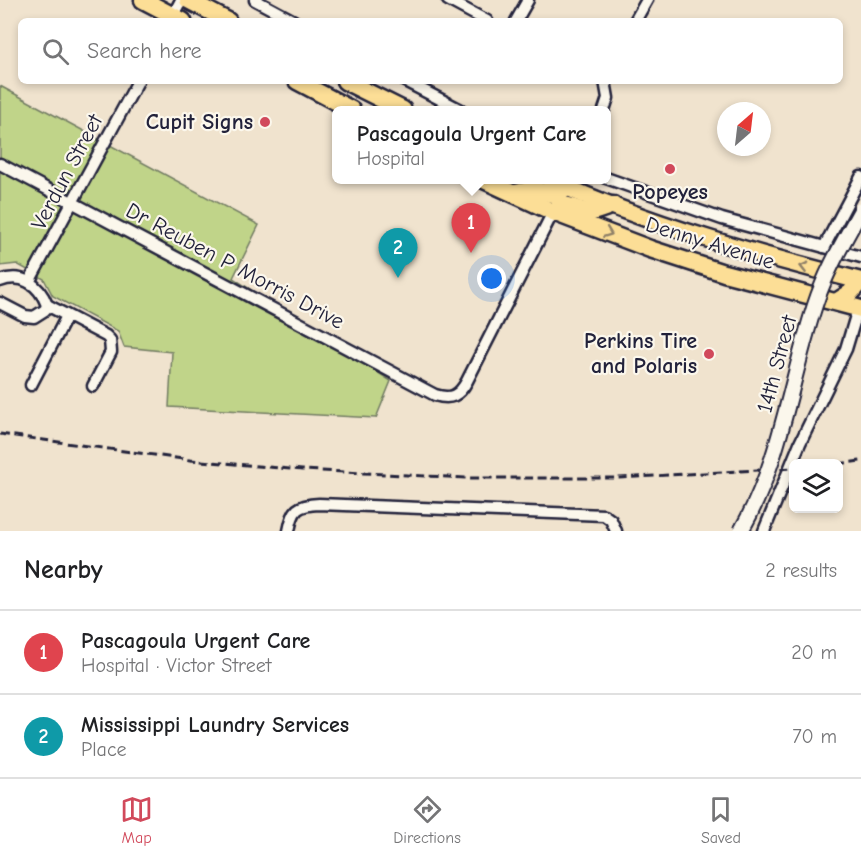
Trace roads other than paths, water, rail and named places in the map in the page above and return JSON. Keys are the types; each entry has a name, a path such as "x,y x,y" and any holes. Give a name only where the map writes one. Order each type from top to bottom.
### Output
{"main road":[{"path":"143,0 173,18"},
{"path":"188,0 222,18"},
{"path":"302,84 343,106"},
{"path":"351,84 393,106"},
{"name":"Denny Avenue","path":"493,184 553,212 650,249 724,273 860,308"},
{"path":"512,193 536,190 556,195 561,193 566,184"},
{"name":"Denny Avenue","path":"569,184 613,206 670,227 728,246 861,281"},
{"path":"553,212 557,207 565,205 590,212 613,206"},
{"path":"836,302 850,293 861,281"}],"street":[{"path":"175,18 181,0"},
{"path":"255,0 288,18"},
{"path":"448,0 481,18"},
{"path":"518,18 528,0"},
{"path":"637,18 647,0"},
{"name":"Verdun Street","path":"29,282 136,84"},
{"path":"411,84 452,106"},
{"path":"605,106 608,98 606,84"},
{"name":"Dr Reuben P Morris Drive","path":"0,164 435,395 453,397 468,381 553,212"},
{"path":"824,247 861,177"},
{"path":"611,180 722,219 861,257"},
{"name":"14th Street","path":"741,531 758,499 772,463 806,333 824,279 861,210"},
{"path":"0,281 20,278 29,282 37,287 47,305 106,336 112,346 93,386"},
{"path":"0,303 25,316 34,317 45,310 47,305"},
{"path":"764,531 800,443 846,348 860,308"},
{"path":"31,385 67,316"},
{"path":"289,531 292,516 298,508 319,504 604,515 611,520 616,531"}],"railway":[{"path":"0,434 190,460 302,470 468,478 617,478 789,468"},
{"path":"843,463 861,461"}],"place":[{"name":"Cupit Signs","path":"265,122"},
{"name":"Popeyes","path":"670,169"},
{"name":"Pascagoula Urgent Care","path":"471,253"},
{"name":"Mississippi Laundry Services","path":"398,278"},
{"name":"Perkins Tire and Polaris","path":"709,354"}]}
